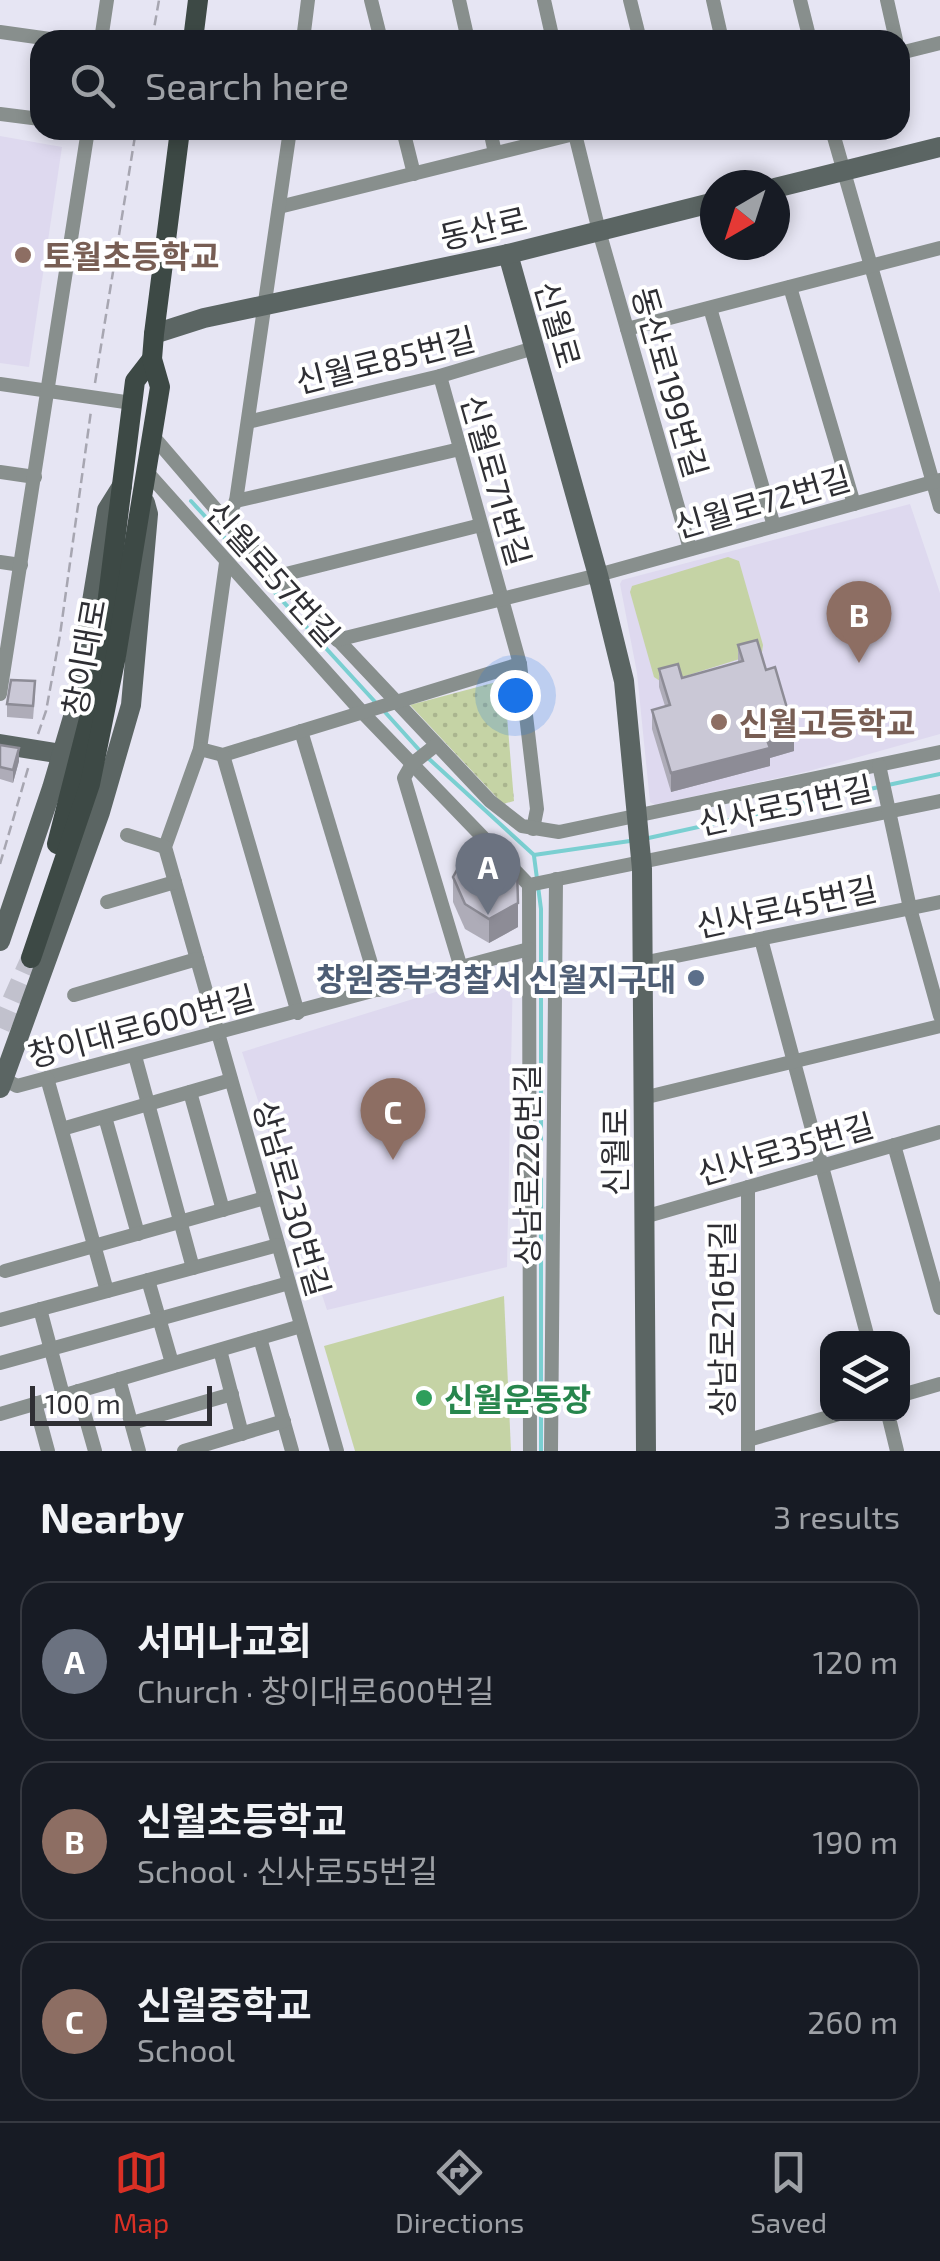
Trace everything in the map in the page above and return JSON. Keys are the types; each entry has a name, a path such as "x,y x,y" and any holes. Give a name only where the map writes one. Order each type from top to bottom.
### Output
{"main road":[{"path":"194,30 198,0"},
{"name":"창이대로","path":"152,359 135,381 89,719 25,954 90,784 160,387 152,359 179,140"}],"street":[{"path":"102,30 107,0"},
{"path":"304,30 308,0"},
{"path":"371,0 378,30"},
{"path":"459,0 466,30"},
{"path":"544,0 551,30"},
{"path":"630,0 638,30"},
{"path":"713,0 720,30"},
{"path":"800,0 808,30"},
{"path":"886,0 894,30"},
{"path":"0,32 30,36"},
{"path":"910,51 940,44"},
{"path":"0,114 30,118"},
{"path":"0,694 4,643 21,565 87,140"},
{"path":"225,520 236,501 288,140"},
{"path":"406,140 414,174"},
{"path":"492,140 495,153"},
{"path":"278,207 545,140"},
{"name":"동산로199번길","path":"582,140 599,231 690,549"},
{"path":"834,140 936,481 940,507"},
{"path":"790,184 940,147"},
{"name":"동산로","path":"154,334 264,304 508,254 700,206"},
{"path":"627,330 940,248"},
{"name":"신월로","path":"508,254 624,681 641,858 646,1451"},
{"path":"790,287 854,504"},
{"path":"710,308 774,526"},
{"name":"신월로85번길","path":"248,422 440,376 534,348"},
{"name":"신월로71번길","path":"440,376 502,599"},
{"path":"0,384 132,403"},
{"path":"152,435 225,520 434,746 505,816 533,828 559,832 637,818 940,752"},
{"path":"236,501 460,449"},
{"name":"신월로57번길","path":"146,471 226,563 415,762 540,882"},
{"path":"0,472 35,478"},
{"name":"신월로72번길","path":"598,575 936,481"},
{"path":"0,941 73,717 107,510 122,486"},
{"path":"1,1081 100,812 131,705 148,514 143,495"},
{"path":"278,576 481,525"},
{"path":"0,562 21,565"},
{"path":"127,835 165,847 200,749 226,563"},
{"name":"신월로71번길","path":"338,640 598,575"},
{"path":"502,599 520,664 537,810 533,828"},
{"path":"200,749 223,756 520,664"},
{"path":"301,730 378,990"},
{"path":"0,744 62,754"},
{"path":"434,746 404,778 461,968"},
{"name":"창이대로600번길","path":"223,756 298,1012"},
{"path":"880,767 910,908 939,1008"},
{"name":"신사로51번길","path":"641,858 940,801"},
{"name":"상남로230번길","path":"165,847 335,1451"},
{"path":"530,1451 529,949 540,882 641,858"},
{"path":"107,902 174,882"},
{"name":"상남로226번길","path":"540,882 552,1451"},
{"name":"신사로45번길","path":"642,963 940,902"},
{"path":"761,939 866,1331"},
{"name":"창이대로600번길","path":"1,1081 17,1086 529,949"},
{"path":"74,995 197,959"},
{"path":"643,1098 940,1026"},
{"path":"134,1056 193,1268"},
{"path":"47,1078 108,1291"},
{"path":"62,1129 231,1080"},
{"path":"190,1092 224,1210"},
{"path":"105,1116 138,1234"},
{"name":"신사로35번길","path":"644,1217 940,1132"},
{"path":"894,1145 940,1308"},
{"name":"상남로216번길","path":"748,1187 748,1446"},
{"path":"5,1271 264,1198"},
{"path":"0,1320 278,1246"},
{"path":"148,1280 172,1364"},
{"path":"0,1363 289,1283"},
{"path":"40,1309 51,1349 95,1451"},
{"path":"0,1414 301,1326"},
{"path":"260,1338 292,1451"},
{"path":"220,1350 242,1434"},
{"path":"119,1379 139,1451"},
{"path":"910,1393 940,1384"},
{"path":"132,1423 232,1394"},
{"path":"31,1451 47,1449 36,1404"},
{"path":"184,1451 284,1421"},
{"path":"748,1446 820,1421"},
{"path":"890,1421 897,1451"}],"path":[{"path":"154,30 159,0"},
{"path":"0,864 46,710 134,140"}],"shaded area":[{"name":"토월초등학교","path":"0,136 62,147 29,367 0,363"},
{"path":"910,504 940,593 940,734 809,771 655,805 650,802 637,673 622,580"},
{"path":"513,968 507,1267 327,1310 242,1052"}],"green space":[{"path":"728,557 739,561 762,652 663,683 654,677 630,592 632,586"},
{"path":"504,680 514,801 503,804 410,705"},
{"name":"신월운동장","path":"504,1296 511,1451 355,1451 324,1346"}],"building":[{"path":"757,640 766,670 775,667 794,732 767,740 770,748 671,773 652,710 670,705 659,669 678,664 682,678 743,661 738,645"},
{"path":"11,680 35,681 33,706 7,704"},
{"path":"0,745 19,748 13,770 0,767"},
{"path":"493,847 517,866 518,903 489,919 465,904 453,877 466,854"}],"waterway":[{"path":"191,501 377,704"},
{"path":"384,711 421,752"},
{"path":"428,758 534,855 630,841"},
{"path":"888,785 940,774"},
{"path":"644,839 879,787"},
{"path":"534,856 541,909 541,1451"}],"tunnel":[{"path":"0,1028 31,958"}],"place":[{"name":"토월초등학교","path":"23,255"},
{"name":"신월초등학교","path":"859,663"},
{"name":"신월고등학교","path":"719,722"},
{"name":"서머나교회","path":"488,915"},
{"name":"창원중부경찰서 신월지구대","path":"696,978"},
{"name":"신월중학교","path":"393,1160"},
{"name":"신월운동장","path":"424,1398"}]}
